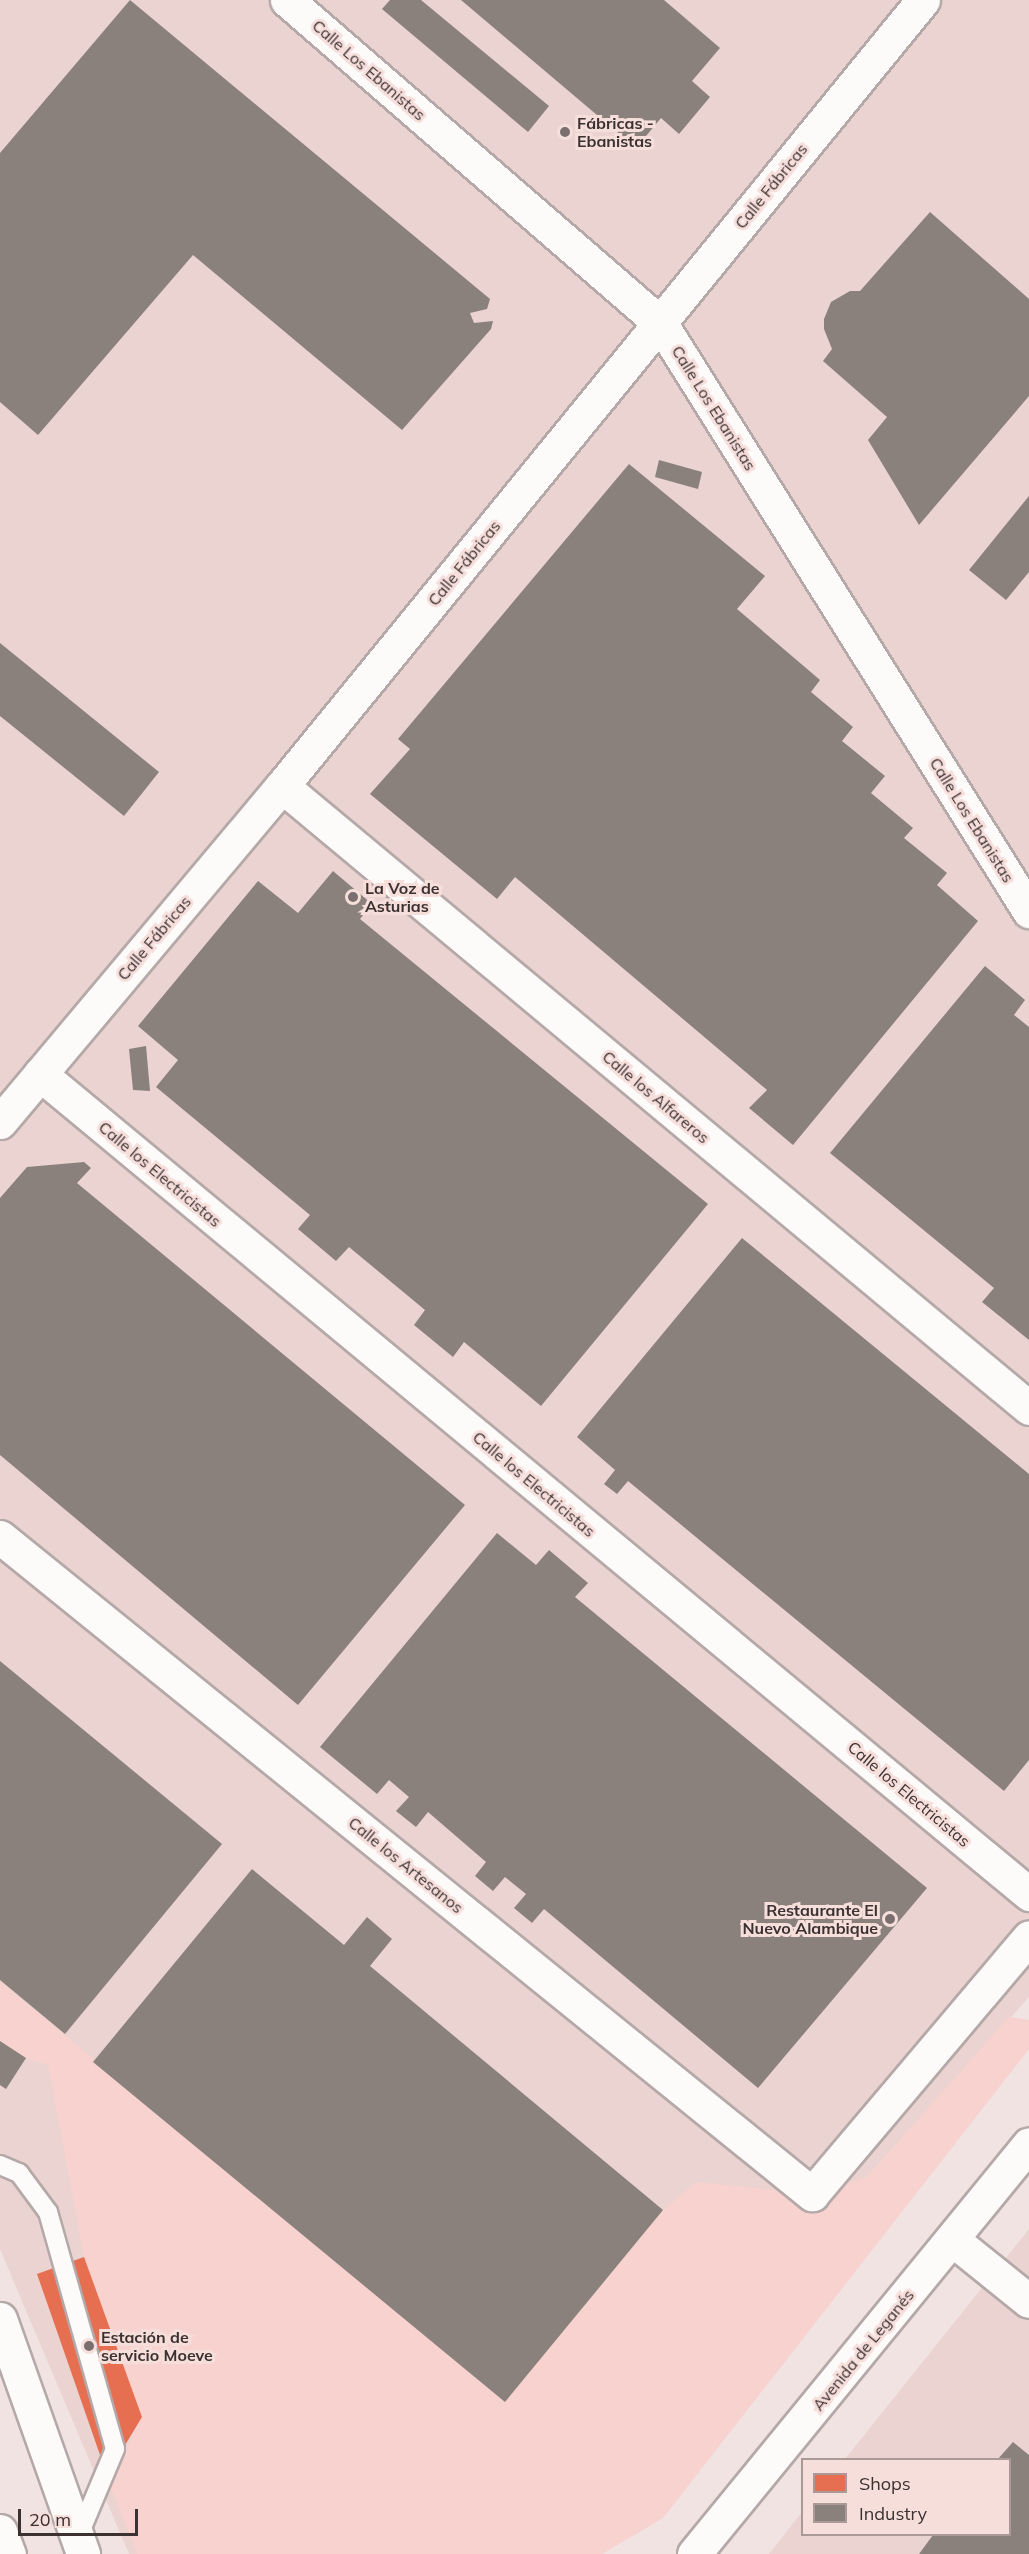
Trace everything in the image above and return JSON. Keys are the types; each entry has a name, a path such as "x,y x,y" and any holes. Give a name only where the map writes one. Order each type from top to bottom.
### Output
{"street":[{"name":"Calle Los Ebanistas","path":"287,0 661,324 1029,911"},
{"name":"Calle Fábricas","path":"0,1122 282,786 923,0"},
{"name":"Calle los Alfareros","path":"282,786 1029,1408"},
{"name":"Calle los Electricistas","path":"40,1074 1029,1894"},
{"name":"Calle los Artesanos","path":"0,1537 812,2194 1029,1937"},
{"name":"Avenida de Leganés","path":"694,2554 953,2240 1029,2144"},
{"path":"953,2240 1029,2301"},
{"path":"0,2319 80,2547"},
{"path":"0,2531 9,2554"}],"lane":[{"path":"0,2165 20,2173 48,2212 115,2449 80,2547"}],"shaded area":[{"path":"0,0 1029,0 1029,1997 527,2554 129,2554 0,2249"},
{"path":"0,1981 505,2402 663,2210 696,2182 812,2194 867,2177 1009,2017 1029,2020 1029,2049 663,2518 602,2554 137,2554 110,2486 138,2423 84,2257 48,2065 26,2058 0,2041"},
{"path":"1029,2229 1029,2554 769,2554 801,2513 801,2536 1011,2536 1011,2458 846,2458"}],"building: Shops":[{"name":"Estación de servicio Moeve","path":"84,2257 142,2417 107,2475 37,2274"}],"building: Industry":[{"path":"130,0 490,299 487,309 470,313 474,323 493,321 491,329 402,430 193,255 38,435 0,402 0,153"},
{"path":"390,0 421,0 549,106 528,132 382,9"},
{"path":"461,0 664,0 720,48 692,81 710,97 679,134 661,118 636,148"},
{"path":"930,212 1029,299 1029,396 919,525 868,440 887,417 823,361 832,349 824,329 824,319 831,302 850,291 860,291"},
{"path":"659,460 702,472 698,489 655,477"},
{"path":"629,464 765,576 737,609 820,680 811,692 853,727 842,741 885,776 871,793 913,828 904,838 947,873 937,885 978,921 793,1145 749,1108 767,1090 515,877 497,899 370,794 410,749 398,739"},
{"path":"1029,496 1029,572 1006,600 969,570"},
{"path":"0,643 159,772 124,816 0,716"},
{"path":"333,871 372,904 360,919 708,1204 541,1406 464,1342 453,1357 414,1325 425,1310 349,1247 336,1261 298,1229 310,1215 156,1087 178,1060 138,1026 258,881 298,913"},
{"path":"985,966 1025,1000 1014,1015 1029,1027 1029,1340 982,1302 994,1288 830,1153"},
{"path":"146,1046 150,1091 133,1090 129,1049"},
{"path":"84,1162 91,1168 77,1183 465,1505 298,1705 0,1455 0,1198 27,1167"},
{"path":"742,1238 1029,1474 1029,1760 1004,1791 628,1481 617,1494 604,1484 615,1470 577,1437"},
{"path":"497,1533 536,1565 549,1550 588,1583 575,1597 927,1888 758,2088 544,1909 532,1923 514,1908 526,1894 505,1877 493,1891 475,1876 486,1862 428,1812 416,1827 396,1811 409,1797 389,1780 377,1794 320,1747"},
{"path":"0,1661 222,1844 65,2034 0,1980"},
{"path":"252,1869 344,1945 367,1917 392,1939 370,1966 663,2210 505,2402 93,2062"},
{"path":"0,2041 26,2058 6,2089 0,2085"},
{"path":"1013,2442 1029,2455 1029,2554 919,2554 932,2536 1011,2536 1011,2458 999,2458"}],"place":[{"name":"Fábricas - Ebanistas","path":"565,132"},
{"name":"La Voz de Asturias","path":"353,897"},
{"name":"Restaurante El Nuevo Alambique","path":"890,1919"},
{"name":"Estación de servicio Moeve","path":"89,2346"}]}
